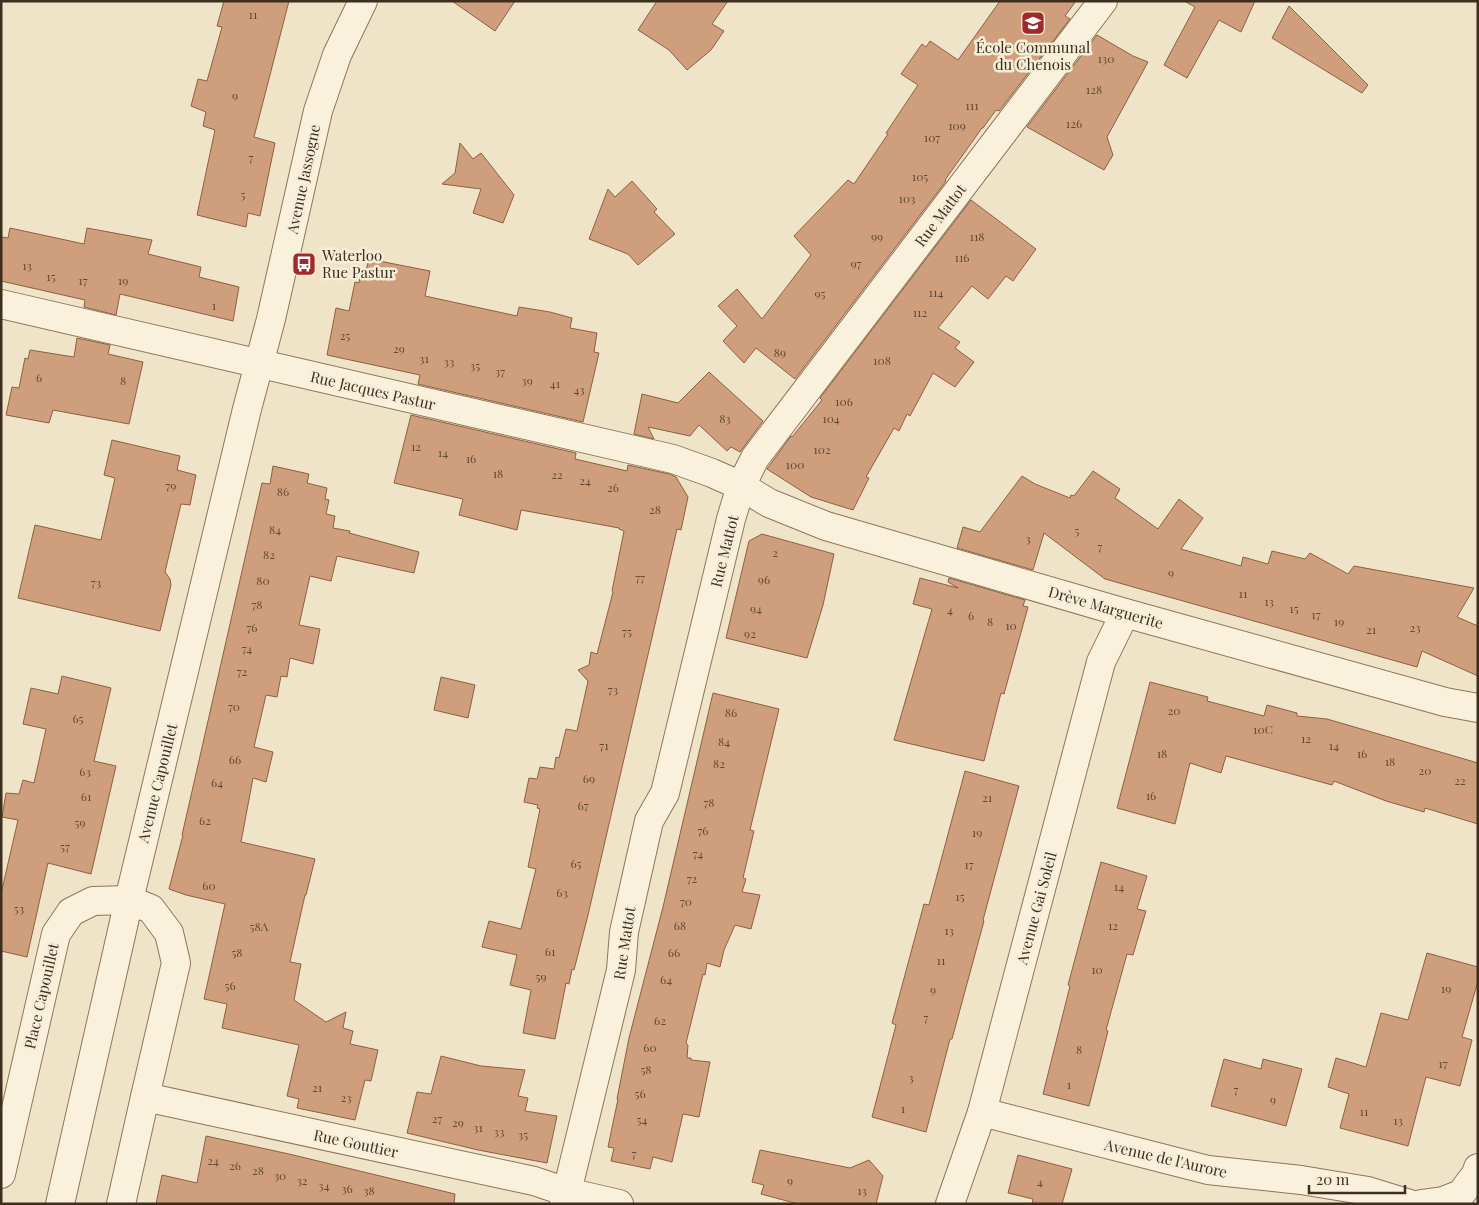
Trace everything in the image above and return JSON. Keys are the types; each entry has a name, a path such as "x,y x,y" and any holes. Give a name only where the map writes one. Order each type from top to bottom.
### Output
{"street":[{"name":"Avenue Jassogne","path":"260,363 286,258 318,111 337,55 363,1"},
{"name":"Rue Mattot","path":"565,1198 621,970 624,932 649,821 665,793 731,519 741,486 755,458 1103,1"},
{"name":"Rue Jacques Pastur","path":"1,304 673,459 741,486"},
{"name":"Avenue Capouillet","path":"60,1204 129,900 260,363"},
{"name":"Drève Marguerite","path":"741,486 769,503 826,526 1125,613 1445,702 1478,708"},
{"name":"Avenue Gai Soleil","path":"950,1204 982,1112 1101,662 1125,613"},
{"name":"Place Capouillet","path":"1,1174 13,1066 56,934 71,912 93,901 129,900 151,909 169,933 176,963 121,1204"},
{"name":"Rue Gouttier","path":"145,1097 534,1181 565,1198 619,1204"},
{"name":"Avenue de l'Aurore","path":"982,1112 1208,1170 1301,1180 1358,1189 1410,1204"},
{"path":"1421,1204 1443,1201 1461,1194 1476,1174 1478,1168"}],"building":[{"path":"224,1 289,1 254,137 275,143 260,216 248,213 246,227 197,215 215,130 203,126 206,112 191,106 198,79 207,81 222,27 217,26"},
{"path":"452,1 515,1 495,31"},
{"path":"657,1 728,1 712,24 724,31 711,50 687,70 669,50 638,30"},
{"path":"1000,1 1076,1 1065,16 1070,19 999,111 996,110 982,128 946,181 795,379 756,348 744,363 723,341 737,326 718,306 737,289 762,319 811,255 794,236 848,180 854,184 918,85 901,74 922,44 926,47 930,41 958,60"},
{"path":"1184,1 1255,1 1241,32 1219,20 1187,78 1164,65 1195,7"},
{"path":"1289,6 1368,85 1362,93 1272,38"},
{"path":"1097,35 1133,56 1148,62 1107,137 1113,155 1104,170 1027,127"},
{"path":"460,143 473,159 481,153 514,195 503,223 473,213 481,189 442,184 455,173"},
{"path":"632,181 657,209 654,212 675,234 638,265 628,254 589,239 608,189 615,197"},
{"path":"971,200 1036,249 1013,281 1006,276 988,299 972,286 938,328 960,342 955,348 974,362 955,387 933,373 910,416 907,414 899,431 894,428 866,477 869,478 853,510 811,497 767,469 791,436 822,400 820,398"},
{"path":"10,228 84,244 87,228 152,240 148,254 201,267 199,277 239,287 233,321 120,294 116,315 84,307 85,300 1,281 1,237 8,238"},
{"path":"369,259 430,271 425,296 517,316 519,307 550,312 572,318 570,328 597,333 594,352 599,353 583,422 418,384 420,375 327,355 336,308 349,311 355,282 359,283 360,273 365,274"},
{"path":"77,338 110,345 108,354 143,362 129,424 53,410 49,423 6,415 12,387 19,388 25,358 28,359 30,350 74,357"},
{"path":"709,372 763,421 740,452 731,447 727,451 699,425 690,436 648,427 654,439 634,434 642,394 678,403"},
{"path":"411,415 576,453 575,459 627,471 628,465 669,474 676,477 688,497 681,530 677,529 588,915 574,970 572,969 569,984 566,983 555,1039 523,1033 531,990 510,985 517,955 482,947 489,921 521,929 536,869 528,867 540,809 537,808 538,805 524,802 529,778 537,779 540,767 554,769 556,757 559,758 566,729 577,731 588,681 578,670 589,665 591,652 597,654 613,592 624,531 619,528 521,510 517,530 459,515 463,499 394,483"},
{"path":"112,440 180,456 177,470 196,475 190,505 181,504 165,572 170,579 171,585 160,631 18,598 35,525 101,540 115,478 104,475"},
{"path":"273,466 309,474 307,483 327,488 325,499 329,500 326,514 335,516 333,528 350,531 349,533 419,552 414,573 337,556 331,581 310,576 299,625 320,629 313,664 290,658 287,677 281,676 277,697 266,695 254,747 273,752 266,782 253,778 241,842 315,859 290,962 301,964 294,1000 326,1022 346,1012 343,1028 353,1031 350,1044 378,1050 371,1081 365,1080 355,1120 297,1108 299,1099 287,1096 299,1045 222,1028 227,1004 204,999 225,904 169,889 183,835 262,483 270,484"},
{"path":"1093,471 1120,489 1115,498 1158,529 1179,499 1203,518 1181,549 1241,566 1243,557 1268,564 1272,551 1305,559 1310,553 1348,574 1354,566 1474,588 1457,617 1478,626 1478,676 1422,651 1417,667 1105,579 1044,533 1033,570 957,548 963,527 980,532 1022,476 1035,484 1070,498 1071,495 1074,496"},
{"path":"762,534 834,554 823,605 807,658 726,638 749,541"},
{"path":"920,578 958,588 948,582 949,578 1025,600 1023,606 1028,607 1004,694 1001,693 984,761 894,740 932,609 913,604"},
{"path":"62,676 111,688 94,761 116,766 91,874 48,863 27,957 1,951 1,894 18,820 2,817 6,793 19,794 23,780 34,783 46,729 23,724 31,688 58,694"},
{"path":"441,677 475,685 468,718 434,710"},
{"path":"1150,682 1208,697 1207,701 1264,716 1267,705 1297,713 1297,716 1327,719 1478,763 1478,824 1425,808 1424,812 1386,801 1334,781 1332,785 1226,756 1221,773 1190,763 1175,824 1117,808"},
{"path":"713,693 779,709 750,830 754,831 743,878 746,879 742,892 760,895 751,929 735,925 724,950 720,967 707,963 705,975 703,974 686,1043 688,1045 687,1058 710,1062 699,1117 683,1114 672,1162 653,1157 650,1169 611,1161 614,1148 608,1147 629,1038 663,907"},
{"path":"965,771 1019,786 926,1132 872,1117 896,1025 892,1023 924,904 929,905"},
{"path":"1101,862 1147,876 1137,909 1146,911 1133,955 1127,954 1106,1030 1108,1031 1089,1106 1043,1094 1070,986 1068,985"},
{"path":"1427,953 1478,967 1478,981 1462,1037 1472,1040 1460,1086 1426,1077 1408,1146 1340,1128 1349,1094 1328,1087 1336,1058 1366,1067 1381,1013 1408,1020"},
{"path":"441,1056 481,1066 525,1070 518,1096 528,1098 525,1111 557,1116 547,1163 478,1150 407,1133 417,1092 431,1094"},
{"path":"1224,1059 1261,1069 1263,1059 1302,1069 1286,1126 1211,1106"},
{"path":"206,1136 455,1194 454,1204 156,1204 162,1175 197,1183"},
{"path":"760,1150 850,1168 869,1160 883,1176 876,1204 798,1204 761,1194 764,1185 752,1182"},
{"path":"1018,1155 1072,1169 1062,1204 1032,1204 1033,1199 1008,1193"}],"place":[{"name":"École Communal du Chenois","path":"1033,23"},
{"name":"Waterloo Rue Pastur","path":"304,264"}]}
